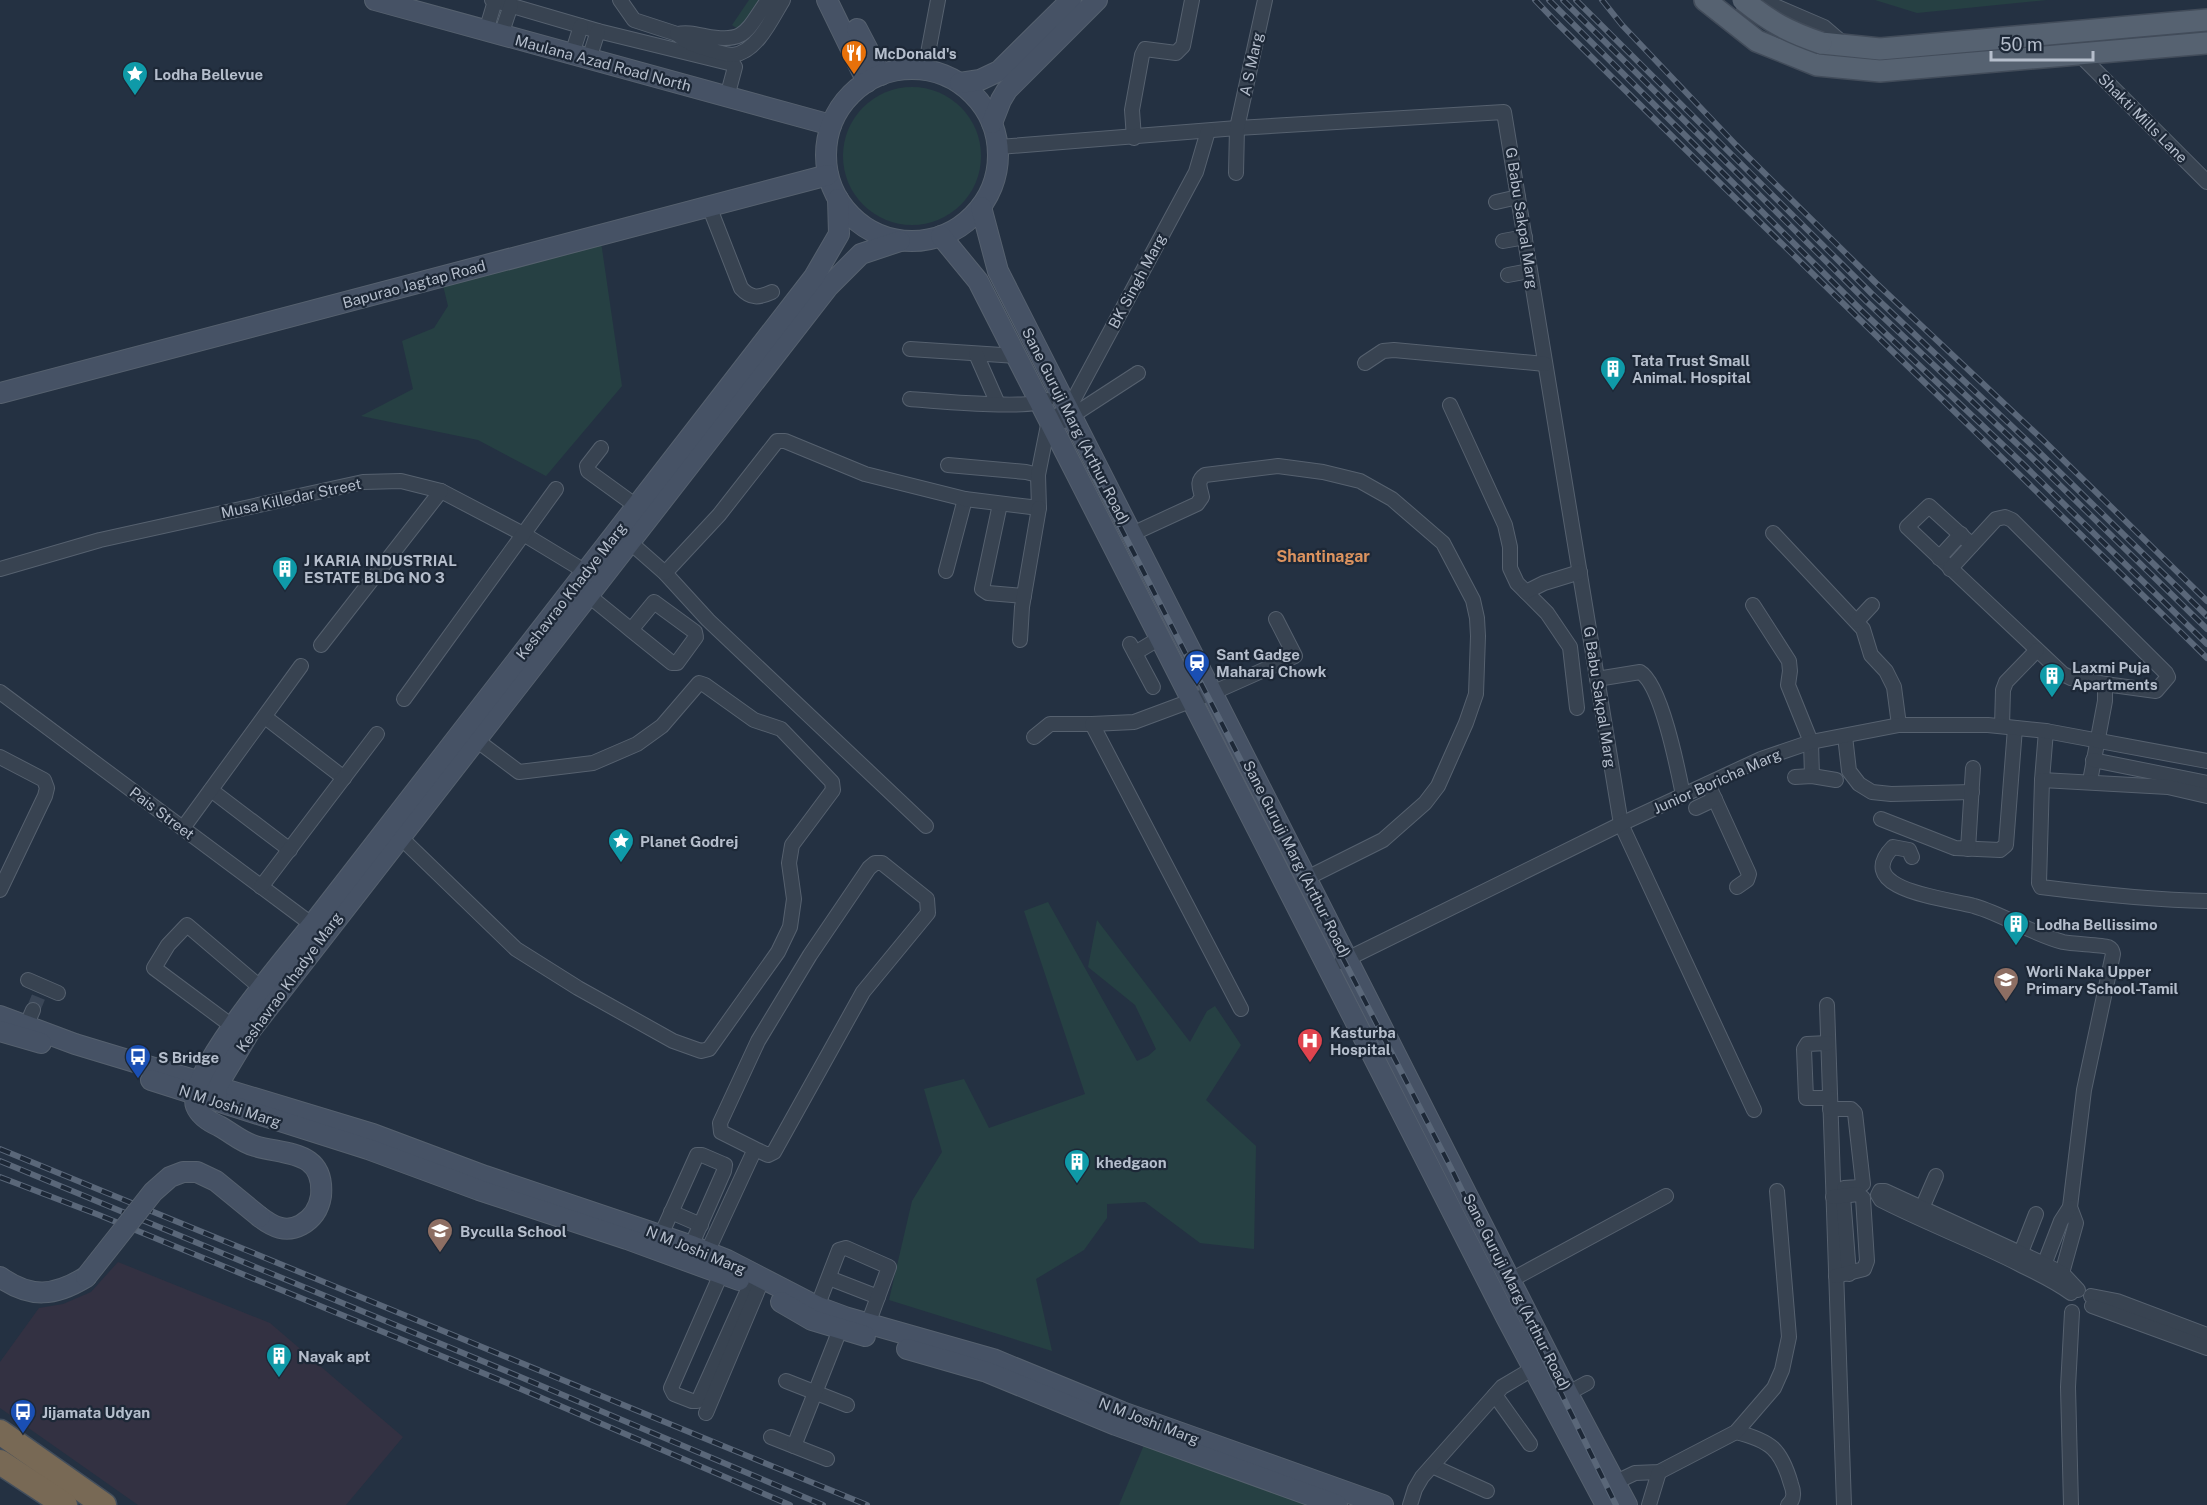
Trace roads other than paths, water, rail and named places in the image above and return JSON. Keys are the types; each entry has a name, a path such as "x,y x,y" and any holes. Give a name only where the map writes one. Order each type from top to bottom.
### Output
{"highway":[{"path":"0,1432 104,1505"},
{"path":"0,1446 84,1505"},
{"path":"0,1462 65,1505"},
{"path":"0,1476 43,1505"}],"main road":[{"name":"Maulana Azad Road North","path":"375,0 831,125"},
{"path":"827,0 874,78"},
{"path":"842,0 874,78"},
{"path":"993,123 1006,77 1071,0"},
{"path":"960,82 1006,77 1097,0"},
{"path":"1705,0 1757,41 1817,65 1880,71 2207,43"},
{"path":"1743,0 1770,21 1790,32 1821,43 1880,49 2207,20"},
{"path":"902,69 925,69 943,74 960,82 979,100 993,123 999,147 995,180 981,207 963,225 941,236 921,241 900,240 876,233 854,219 838,199 828,175 826,154 831,125 837,111 850,96 874,78 902,69"},
{"name":"Bapurao Jagtap Road","path":"0,393 828,175"},
{"name":"Keshavrao Khadye Marg","path":"207,1091 318,929 591,582 814,277 839,234 838,199"},
{"name":"Sane Guruji Marg (Arthur Road)","path":"981,207 998,272 1507,1272 1559,1398 1578,1433 1606,1505"},
{"name":"Sane Guruji Marg (Arthur Road)","path":"941,236 978,281 1484,1274 1534,1368 1559,1398"},
{"name":"Keshavrao Khadye Marg","path":"643,511 828,287 861,254 900,240"},
{"path":"998,319 1017,309"},
{"path":"1021,365 1045,364"},
{"name":"Keshavrao Khadye Marg","path":"207,1091 232,1026 261,988 318,929"},
{"path":"1343,996 1362,987"},
{"name":"N M Joshi Marg","path":"0,1016 207,1091 370,1142 482,1183 653,1237 757,1281 815,1313 990,1366 1119,1418 1311,1488 1383,1505"},
{"name":"N M Joshi Marg","path":"0,1031 26,1024"},
{"path":"1376,1061 1395,1051"},
{"path":"0,1276 27,1291 45,1293 67,1289 86,1277 153,1192 170,1177 183,1172 197,1172 216,1181 270,1225 283,1229 297,1227 311,1220 320,1201 322,1185 316,1168 304,1158 289,1152 257,1147 243,1142 222,1128 207,1091"},
{"path":"1420,1148 1438,1137"},
{"path":"1484,1274 1507,1272"},
{"name":"Sane Guruji Marg (Arthur Road)","path":"1578,1433 1627,1505"},
{"name":"N M Joshi Marg","path":"1311,1488 1337,1505"}],"street":[{"path":"494,33 494,0 598,31 733,64 735,67 727,97"},
{"path":"620,0 634,20 677,34 685,42 724,54 741,53 753,44 783,0"},
{"path":"677,34 686,32 725,40 735,39 747,30 768,0"},
{"path":"925,69 938,0"},
{"path":"1134,138 1132,110 1142,55 1145,49 1176,53 1183,46 1192,0"},
{"name":"A S Marg","path":"1236,173 1237,128 1264,0"},
{"path":"1767,0 1775,6 1824,27 1846,46"},
{"path":"494,33 511,5"},
{"path":"581,26 581,57"},
{"path":"581,57 598,31"},
{"name":"Shakti Mills Lane","path":"2079,54 2207,182"},
{"name":"G Babu Sakpal Marg","path":"999,147 1237,128 1504,112 1621,824 1754,1110"},
{"name":"BK Singh Marg","path":"1066,407 1196,172 1208,131"},
{"path":"1496,202 1518,197"},
{"path":"709,206 741,288 747,295 754,297 763,297 772,292"},
{"path":"1503,241 1524,237"},
{"path":"1508,275 1530,271"},
{"path":"910,350 976,354 1021,365"},
{"path":"1365,363 1383,351 1394,350 1545,364"},
{"path":"976,354 998,404"},
{"path":"910,399 998,404 1048,417 1138,373"},
{"path":"1450,405 1505,525 1510,547 1510,568 1517,583 1547,613 1570,647 1577,708"},
{"path":"1048,417 1066,407"},
{"path":"1020,640 1024,596 1040,508 1038,475 1048,417"},
{"path":"665,573 719,515 777,441 785,441 865,474 965,499 1040,508"},
{"path":"601,448 588,466 588,471 643,511"},
{"path":"948,465 1038,475"},
{"path":"1132,534 1201,501 1198,484 1205,475 1278,466 1323,472 1360,481 1392,499 1443,543 1462,578 1473,600 1477,618 1476,694 1466,723 1438,786 1425,803 1383,840 1307,878"},
{"name":"Musa Killedar Street","path":"0,569 100,540 363,482 401,481 441,491 525,535 591,582 631,630 675,663 696,637 695,632 654,602 631,630"},
{"path":"404,699 525,535 556,489"},
{"path":"321,645 441,491"},
{"path":"946,571 965,499"},
{"path":"1000,504 982,589 988,593 1024,596"},
{"path":"1950,569 1996,519 2008,518 2168,677 2156,691 2066,676 1950,569 1907,527 1929,506 1972,545"},
{"path":"1773,533 1857,621 1867,637 1871,654 1886,671 1894,687 1899,724"},
{"path":"1939,558 1961,534"},
{"path":"624,536 665,573 708,620 926,826"},
{"path":"1526,592 1544,583 1580,572"},
{"path":"1753,605 1789,661 1788,686 1811,742 1812,776"},
{"path":"1857,621 1872,605"},
{"path":"1034,737 1050,724 1134,722 1212,693 1295,656 1276,619"},
{"path":"1152,687 1132,649 1160,638"},
{"path":"1570,647 1591,642"},
{"path":"1881,819 1955,848 2000,850 2006,845 2009,727 2003,690 2006,682 2037,650"},
{"path":"183,828 301,666"},
{"path":"1597,679 1640,672 1650,682 1670,737 1683,795"},
{"path":"394,832 516,949 673,1041 701,1051 709,1049 778,952 790,927 794,899 789,863 792,845 833,790 832,782 781,729 754,720 699,683 662,726 638,744 593,763 519,772 469,735"},
{"path":"2090,782 2105,700 2105,684"},
{"name":"Pais Street","path":"0,692 318,929"},
{"path":"265,717 345,778"},
{"path":"1092,724 1241,1009"},
{"name":"Junior Boricha Marg","path":"1328,968 1621,824 1761,759 1811,742 1899,724 2009,727 2046,731 2207,761"},
{"path":"2046,731 2039,885 2162,900 2207,901"},
{"path":"261,887 377,734"},
{"path":"1845,736 1849,771 1859,784 1872,792 1891,794 1972,792"},
{"path":"2130,767 2134,748"},
{"path":"2172,776 2176,756"},
{"path":"0,757 44,780 46,788 45,796 0,890"},
{"path":"2093,760 2207,783"},
{"path":"1968,849 1973,768"},
{"path":"1795,777 1812,776 1836,780"},
{"path":"2042,780 2168,787 2207,796"},
{"path":"1708,784 1749,874 1747,880 1737,887"},
{"path":"211,790 290,850"},
{"path":"1696,808 1715,799"},
{"path":"1912,857 1909,850 1893,847 1886,854 1883,865 1886,876 1898,887 1939,900 1988,909 2048,938 2077,945 2106,946 2111,950 2113,960 2084,1090 2070,1207 2061,1221 2042,1269"},
{"path":"875,863 882,863 927,899 928,913 863,993 774,1152 768,1155 755,1149 721,1132 720,1123 758,1041 810,955 869,868 875,863"},
{"path":"232,1026 154,968 168,945 187,925 261,988"},
{"path":"28,980 42,989 58,993"},
{"path":"1827,1005 1830,1104 1842,1275 1844,1505"},
{"path":"1828,1043 1807,1044 1804,1049 1806,1098 1851,1109 1854,1112 1863,1181 1861,1186 1836,1194"},
{"path":"697,1255 755,1149"},
{"path":"653,1237 671,1212 697,1155 702,1155 725,1166 701,1224 697,1255"},
{"path":"1938,1177 1922,1215 2042,1269 2061,1279 2083,1296 2207,1348"},
{"path":"1614,1483 1635,1473 1659,1472 1736,1432 1774,1388 1782,1370 1789,1337 1777,1191"},
{"path":"1836,1194 1859,1194 1863,1198 1867,1265 1864,1269 1842,1275"},
{"path":"1507,1272 1666,1196"},
{"path":"2061,1279 2076,1223 2070,1207"},
{"path":"671,1212 701,1224"},
{"path":"2019,1258 2036,1214"},
{"path":"815,1313 839,1250 846,1248 889,1267 865,1330"},
{"path":"724,1266 671,1388 674,1394 697,1401 757,1281"},
{"path":"829,1278 878,1297"},
{"path":"706,1413 757,1281"},
{"path":"2072,1312 2083,1315 2083,1296"},
{"path":"2071,1505 2068,1387 2072,1312 2067,1301 2083,1296 2116,1301 2207,1335"},
{"path":"794,1446 843,1323"},
{"path":"1410,1505 1415,1489 1432,1466 1502,1387 1534,1368"},
{"path":"786,1381 847,1406"},
{"path":"1559,1398 1587,1383"},
{"path":"1495,1395 1530,1444"},
{"path":"1736,1432 1756,1437 1770,1445 1781,1456 1794,1493 1788,1505"},
{"path":"771,1437 827,1459"},
{"path":"1432,1466 1488,1491"},
{"path":"1649,1505 1659,1472"}],"tunnel":[{"path":"33,1010 41,991"}],"railway":[{"path":"1535,0 1717,181 2207,658"},
{"path":"1549,0 1861,310 2207,644"},
{"path":"1563,0 1866,301 2031,457 2207,629"},
{"path":"1576,0 1872,294 2037,450 2207,616"},
{"path":"1602,0 1622,25 1736,145 2207,601"},
{"path":"1090,468 1451,1168 1616,1505"},
{"path":"0,1149 867,1505"},
{"path":"0,1161 823,1505"},
{"path":"0,1177 99,1215 507,1383 790,1505"}],"place":[{"name":"McDonald's","path":"854,76"},
{"name":"Lodha Bellevue","path":"135,97"},
{"name":"Tata Trust Small Animal. Hospital","path":"1613,392"},
{"name":"J KARIA INDUSTRIAL ESTATE BLDG NO 3","path":"285,592"},
{"name":"Sant Gadge Maharaj Chowk","path":"1197,686"},
{"name":"Laxmi Puja Apartments","path":"2052,699"},
{"name":"Planet Godrej","path":"621,864"},
{"name":"Lodha Bellissimo","path":"2016,947"},
{"name":"Worli Naka Upper Primary School-Tamil","path":"2006,1003"},
{"name":"Kasturba Hospital","path":"1310,1064"},
{"name":"S Bridge","path":"138,1080"},
{"name":"khedgaon","path":"1077,1185"},
{"name":"Byculla School","path":"440,1254"},
{"name":"Nayak apt","path":"279,1379"},
{"name":"Jijamata Udyan","path":"23,1435"}],"district":[{"name":"Shantinagar","path":"1323,556"}]}
